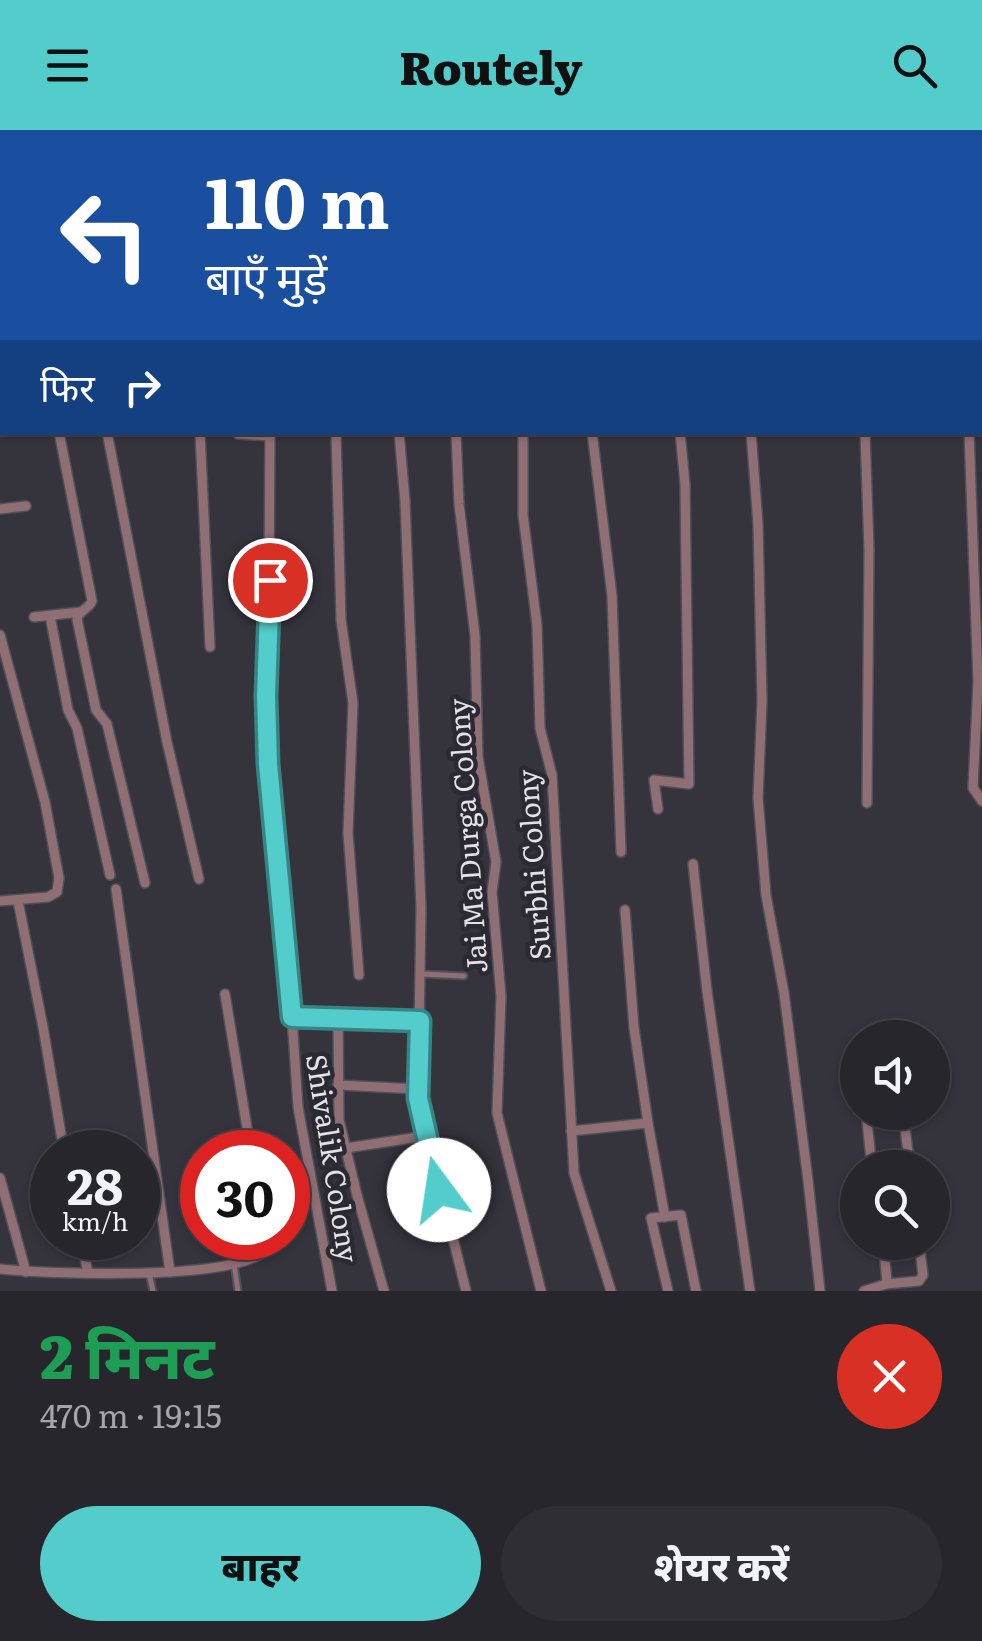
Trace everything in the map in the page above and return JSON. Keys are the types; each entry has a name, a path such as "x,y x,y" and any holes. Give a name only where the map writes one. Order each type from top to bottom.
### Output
{"street":[{"path":"34,617 80,612 92,601 61,435"},
{"path":"108,435 167,742 199,878"},
{"path":"200,435 210,647"},
{"name":"Shivalik Colony","path":"270,435 268,764 298,1106 332,1291"},
{"path":"336,435 341,620 353,703 348,833 359,976"},
{"path":"399,435 422,908 418,1089 420,1111 466,1291"},
{"name":"Jai Ma Durga Colony","path":"456,435 458,504 475,635 478,757 496,862 492,892 500,996 496,1112 541,1291"},
{"name":"Surbhi Colony","path":"522,435 523,514 537,625 540,728 552,776 571,1131 578,1190 611,1291"},
{"path":"592,435 612,596 622,852"},
{"path":"658,809 654,780 689,784 685,484 680,435"},
{"path":"751,435 758,524 762,701 758,798 766,895 784,993 820,1291"},
{"path":"865,435 869,550 867,803"},
{"path":"969,435 978,682 973,788 982,803"},
{"path":"0,508 26,506"},
{"path":"80,612 77,619 96,710 106,724 145,883"},
{"path":"50,616 68,710 76,728 110,876"},
{"path":"0,635 45,802 58,878 57,892 48,897 0,901"},
{"path":"692,864 706,990 750,1291"},
{"path":"116,889 170,1272"},
{"path":"18,900 60,1130"},
{"path":"625,910 634,1028 665,1217"},
{"path":"224,994 248,1130"},
{"path":"292,1017 420,1021"},
{"path":"338,1019 339,1120 384,1291"},
{"path":"338,1085 418,1089"},
{"path":"571,1131 648,1123"},
{"path":"346,1148 426,1136"},
{"path":"0,1178 26,1272"},
{"path":"668,1291 652,1218 681,1215 696,1291"},
{"path":"85,1260 88,1273"},
{"path":"0,1268 26,1272 170,1272 245,1260"},
{"path":"885,1260 886,1284"},
{"path":"864,1291 919,1281 923,1275 921,1260"}],"lane":[{"path":"420,974 464,976"},
{"path":"234,1264 238,1291"},
{"path":"149,1272 153,1291"}],"route":[{"path":"270,580 268,764 292,1017 420,1021 418,1098 439,1190"}]}
